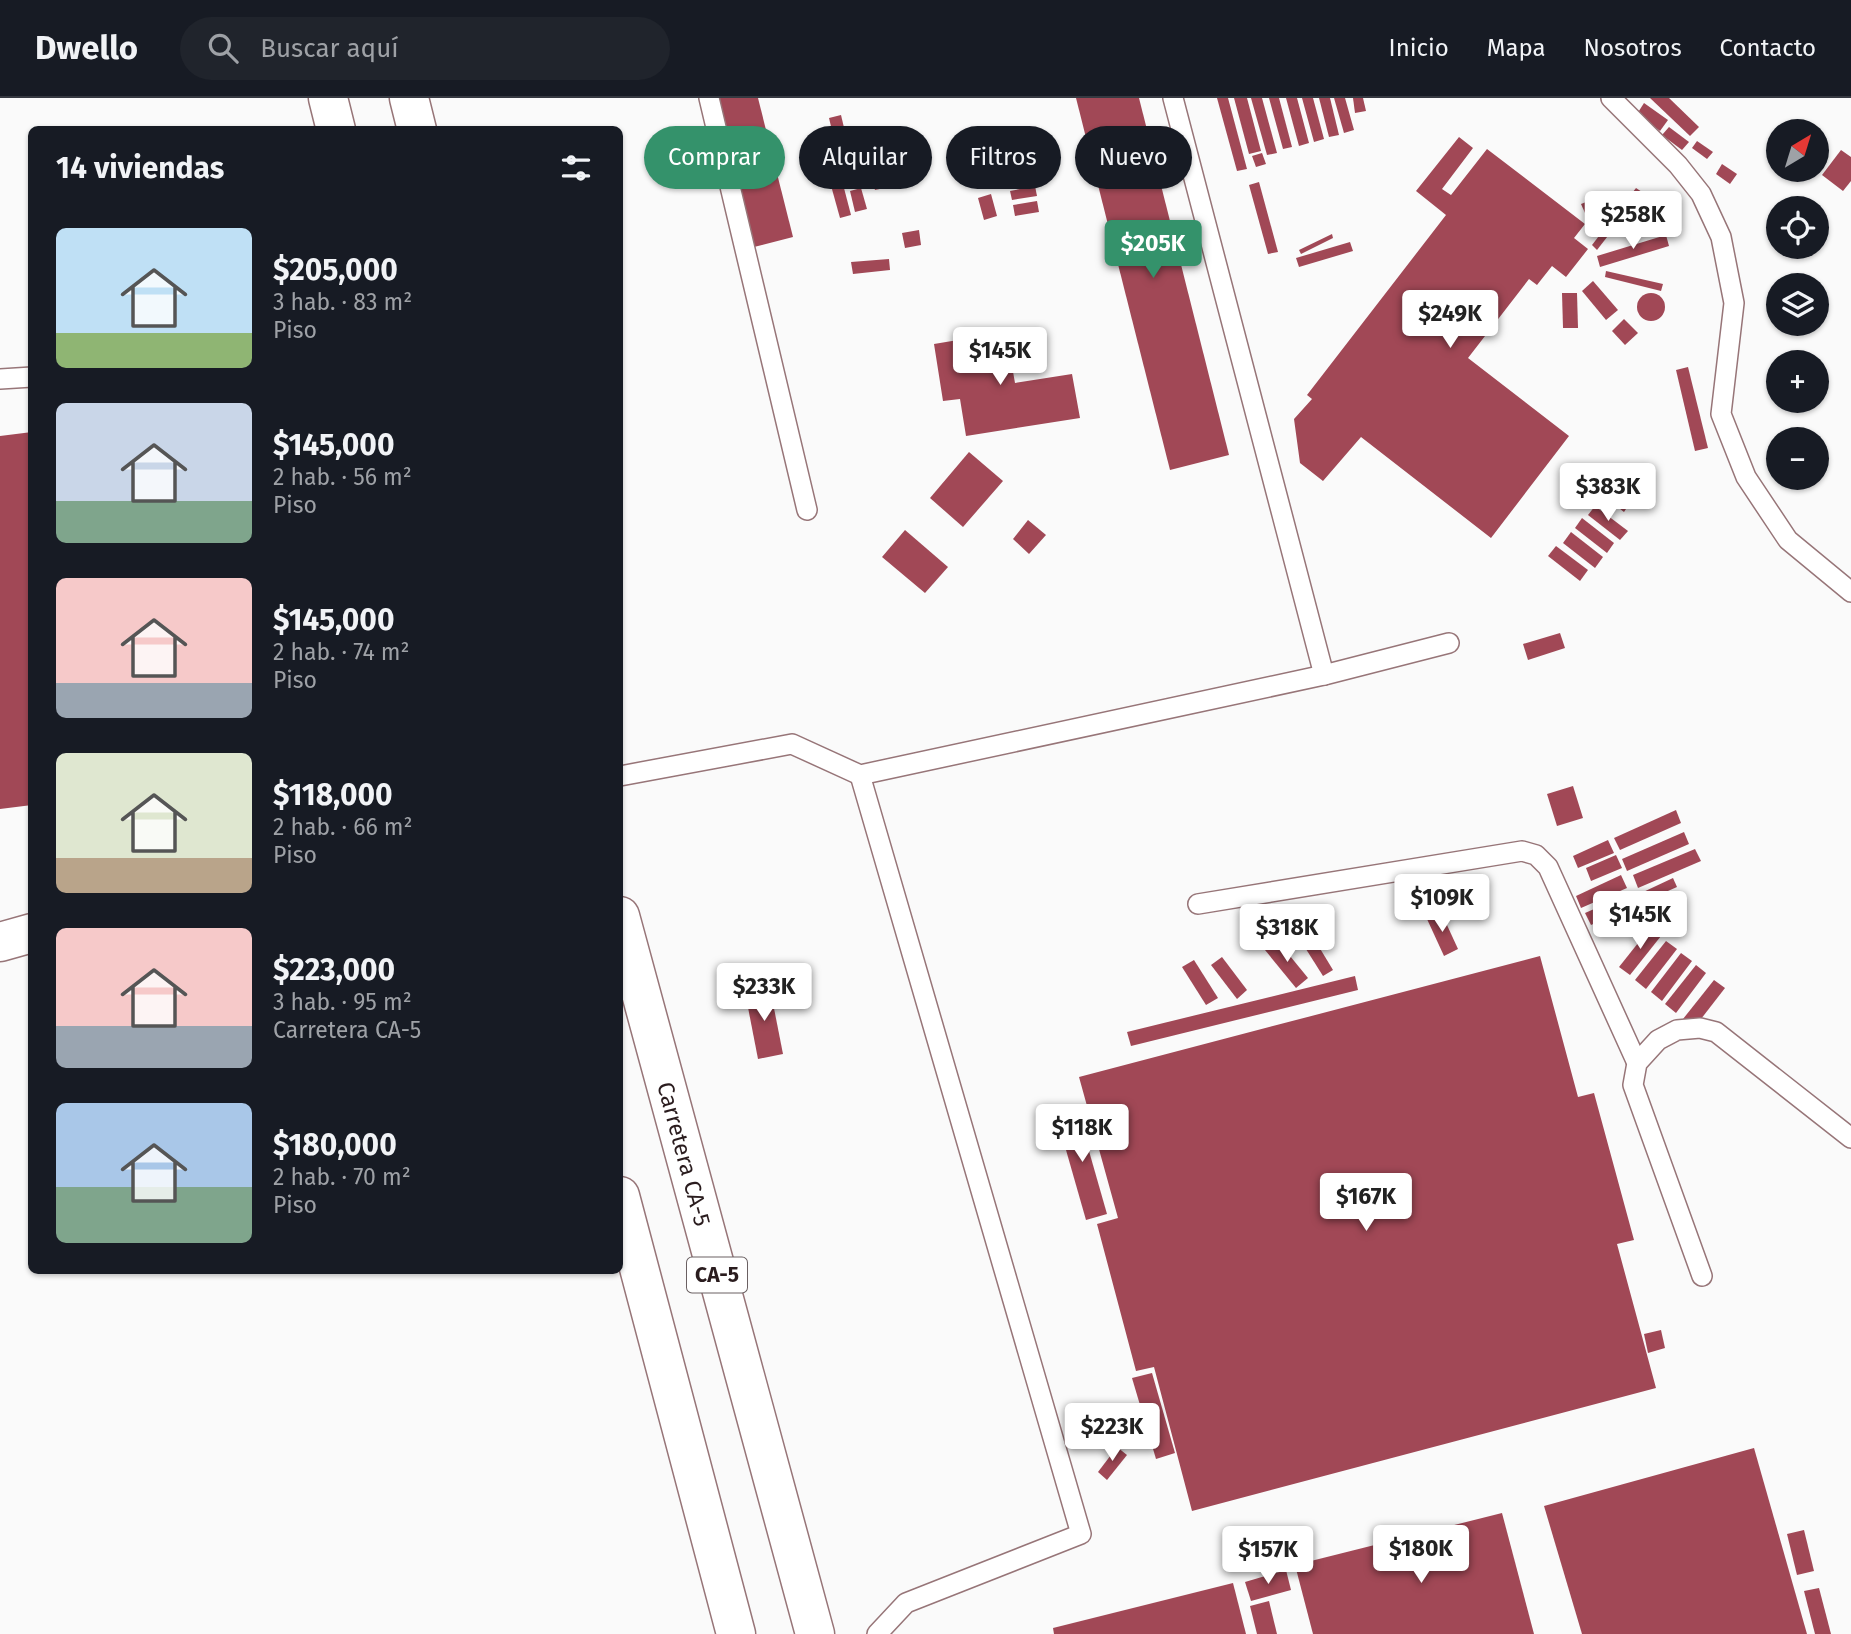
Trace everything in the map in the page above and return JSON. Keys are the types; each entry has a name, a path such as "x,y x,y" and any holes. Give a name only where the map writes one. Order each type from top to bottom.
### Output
{"main road":[{"path":"328,98 335,126"},
{"path":"409,98 416,126"},
{"name":"Carretera CA-5","path":"623,927 815,1634"},
{"path":"0,942 28,934"},
{"path":"623,1207 736,1634"}],"lane":[{"path":"709,98 807,510"},
{"path":"1173,98 1324,675"},
{"path":"1611,98 1678,165 1701,194 1721,237 1734,303 1721,414 1746,477 1788,540 1851,592"},
{"path":"0,379 28,377"},
{"path":"623,775 792,744 860,775 1324,675 1449,643"},
{"path":"860,775 1081,1534 906,1603 877,1634"},
{"path":"1198,904 1522,851 1536,855 1548,867 1637,1063"},
{"path":"1702,1276 1633,1085 1637,1063 1658,1040 1677,1030 1700,1028 1716,1032 1851,1138"}],"building":[{"path":"716,98 758,98 765,126 723,126"},
{"path":"1076,98 1139,98 1146,126 1083,126"},
{"path":"1217,98 1228,98 1247,169 1237,171"},
{"path":"1234,98 1247,98 1261,151 1249,154"},
{"path":"1251,98 1262,98 1277,153 1267,155"},
{"path":"1269,98 1279,98 1292,147 1283,149"},
{"path":"1286,98 1297,98 1309,143 1299,146"},
{"path":"1302,98 1313,98 1324,139 1314,142"},
{"path":"1319,98 1330,98 1339,135 1329,137"},
{"path":"1334,98 1345,98 1354,130 1344,133"},
{"path":"1353,98 1363,98 1366,111 1355,113"},
{"path":"1650,98 1669,98 1699,127 1690,136"},
{"path":"1644,103 1668,120 1660,131 1637,114"},
{"path":"841,115 844,126 831,126 829,118"},
{"path":"1669,127 1689,142 1682,150 1662,135"},
{"path":"1459,137 1473,148 1442,189 1451,195 1487,149 1585,224 1574,238 1588,249 1566,277 1552,266 1537,285 1529,279 1468,358 1569,436 1491,538 1361,437 1323,481 1300,463 1294,419 1312,399 1307,395 1446,215 1416,191"},
{"path":"1697,141 1713,152 1707,159 1692,148"},
{"path":"1841,150 1851,157 1851,181 1843,191 1829,180 1829,166"},
{"path":"1262,153 1266,164 1256,167 1252,156"},
{"path":"1722,164 1737,174 1730,184 1716,174"},
{"path":"1259,182 1278,252 1268,254 1249,185"},
{"path":"1636,188 1642,192 1597,250 1592,245"},
{"path":"739,189 781,189 793,237 754,247"},
{"path":"832,189 844,189 851,215 840,218"},
{"path":"861,189 867,209 855,212 850,191"},
{"path":"1036,189 1037,196 1012,200 1010,191"},
{"path":"1099,189 1162,189 1229,455 1170,470"},
{"path":"991,194 997,216 984,220 978,198"},
{"path":"1599,197 1606,214 1589,222 1581,204"},
{"path":"1037,201 1039,212 1015,216 1013,205"},
{"path":"919,230 921,245 905,248 902,233"},
{"path":"1332,234 1333,238 1301,254 1299,250"},
{"path":"1666,235 1669,246 1600,267 1597,256"},
{"path":"1350,242 1353,251 1299,267 1296,258"},
{"path":"889,259 890,270 853,274 851,262"},
{"path":"1606,271 1663,284 1661,291 1605,277"},
{"path":"1593,281 1618,310 1606,320 1582,291"},
{"path":"1562,293 1577,293 1578,328 1563,328"},
{"path":"1651,293 1661,297 1665,307 1661,317 1651,321 1641,317 1637,307 1641,297"},
{"path":"1624,319 1638,333 1625,345 1612,331"},
{"path":"1006,332 1015,383 1072,374 1080,418 966,436 960,399 943,401 934,344"},
{"path":"1688,367 1708,448 1695,451 1676,370"},
{"path":"28,432 28,806 0,809 0,436"},
{"path":"969,452 1003,481 963,527 930,498"},
{"path":"1609,469 1638,491 1632,500 1603,477"},
{"path":"1600,480 1630,503 1624,512 1593,488"},
{"path":"1595,506 1628,531 1620,540 1588,515"},
{"path":"1582,518 1614,543 1607,553 1575,528"},
{"path":"1028,520 1046,535 1029,554 1013,539"},
{"path":"905,530 948,567 925,593 882,557"},
{"path":"1571,532 1603,557 1595,568 1563,543"},
{"path":"1556,546 1588,570 1580,581 1548,556"},
{"path":"1560,633 1565,648 1528,660 1523,644"},
{"path":"1573,786 1583,818 1557,826 1547,794"},
{"path":"1676,810 1681,823 1620,850 1614,838"},
{"path":"1684,832 1689,844 1627,871 1622,859"},
{"path":"1608,840 1614,853 1578,868 1573,856"},
{"path":"1695,849 1701,861 1638,888 1633,875"},
{"path":"1616,855 1622,868 1591,881 1586,868"},
{"path":"1621,875 1627,888 1581,908 1576,896"},
{"path":"1673,878 1677,887 1643,902 1639,894"},
{"path":"1631,893 1636,905 1591,925 1585,913"},
{"path":"1441,912 1458,949 1444,956 1427,919"},
{"path":"1650,928 1661,936 1630,975 1619,967"},
{"path":"1310,932 1333,970 1323,976 1299,938"},
{"path":"1277,940 1308,978 1296,988 1265,950"},
{"path":"1666,941 1677,949 1646,989 1635,980"},
{"path":"1681,953 1692,961 1662,1001 1651,992"},
{"path":"1540,956 1578,1097 1594,1093 1634,1240 1617,1244 1656,1388 1192,1511 1154,1367 1136,1371 1097,1224 1118,1218 1079,1077"},
{"path":"1222,957 1247,990 1237,999 1211,965"},
{"path":"1194,960 1218,998 1206,1005 1182,967"},
{"path":"1696,965 1706,973 1676,1013 1665,1004"},
{"path":"1355,976 1358,990 1131,1046 1127,1032"},
{"path":"1714,980 1725,988 1694,1028 1683,1019"},
{"path":"770,988 783,1054 758,1059 745,992"},
{"path":"1077,1109 1107,1214 1086,1220 1056,1115"},
{"path":"1661,1330 1665,1348 1648,1353 1644,1334"},
{"path":"1152,1373 1175,1453 1156,1459 1132,1378"},
{"path":"1117,1447 1127,1455 1107,1480 1098,1472"},
{"path":"1754,1448 1807,1634 1582,1634 1544,1506"},
{"path":"1502,1513 1534,1634 1313,1634 1295,1565"},
{"path":"1804,1530 1814,1571 1797,1575 1787,1534"},
{"path":"1286,1570 1291,1590 1251,1601 1245,1582"},
{"path":"1233,1583 1246,1634 1054,1634 1053,1628"},
{"path":"1819,1588 1831,1634 1815,1634 1804,1591"},
{"path":"1269,1601 1277,1634 1257,1634 1250,1606"}]}
